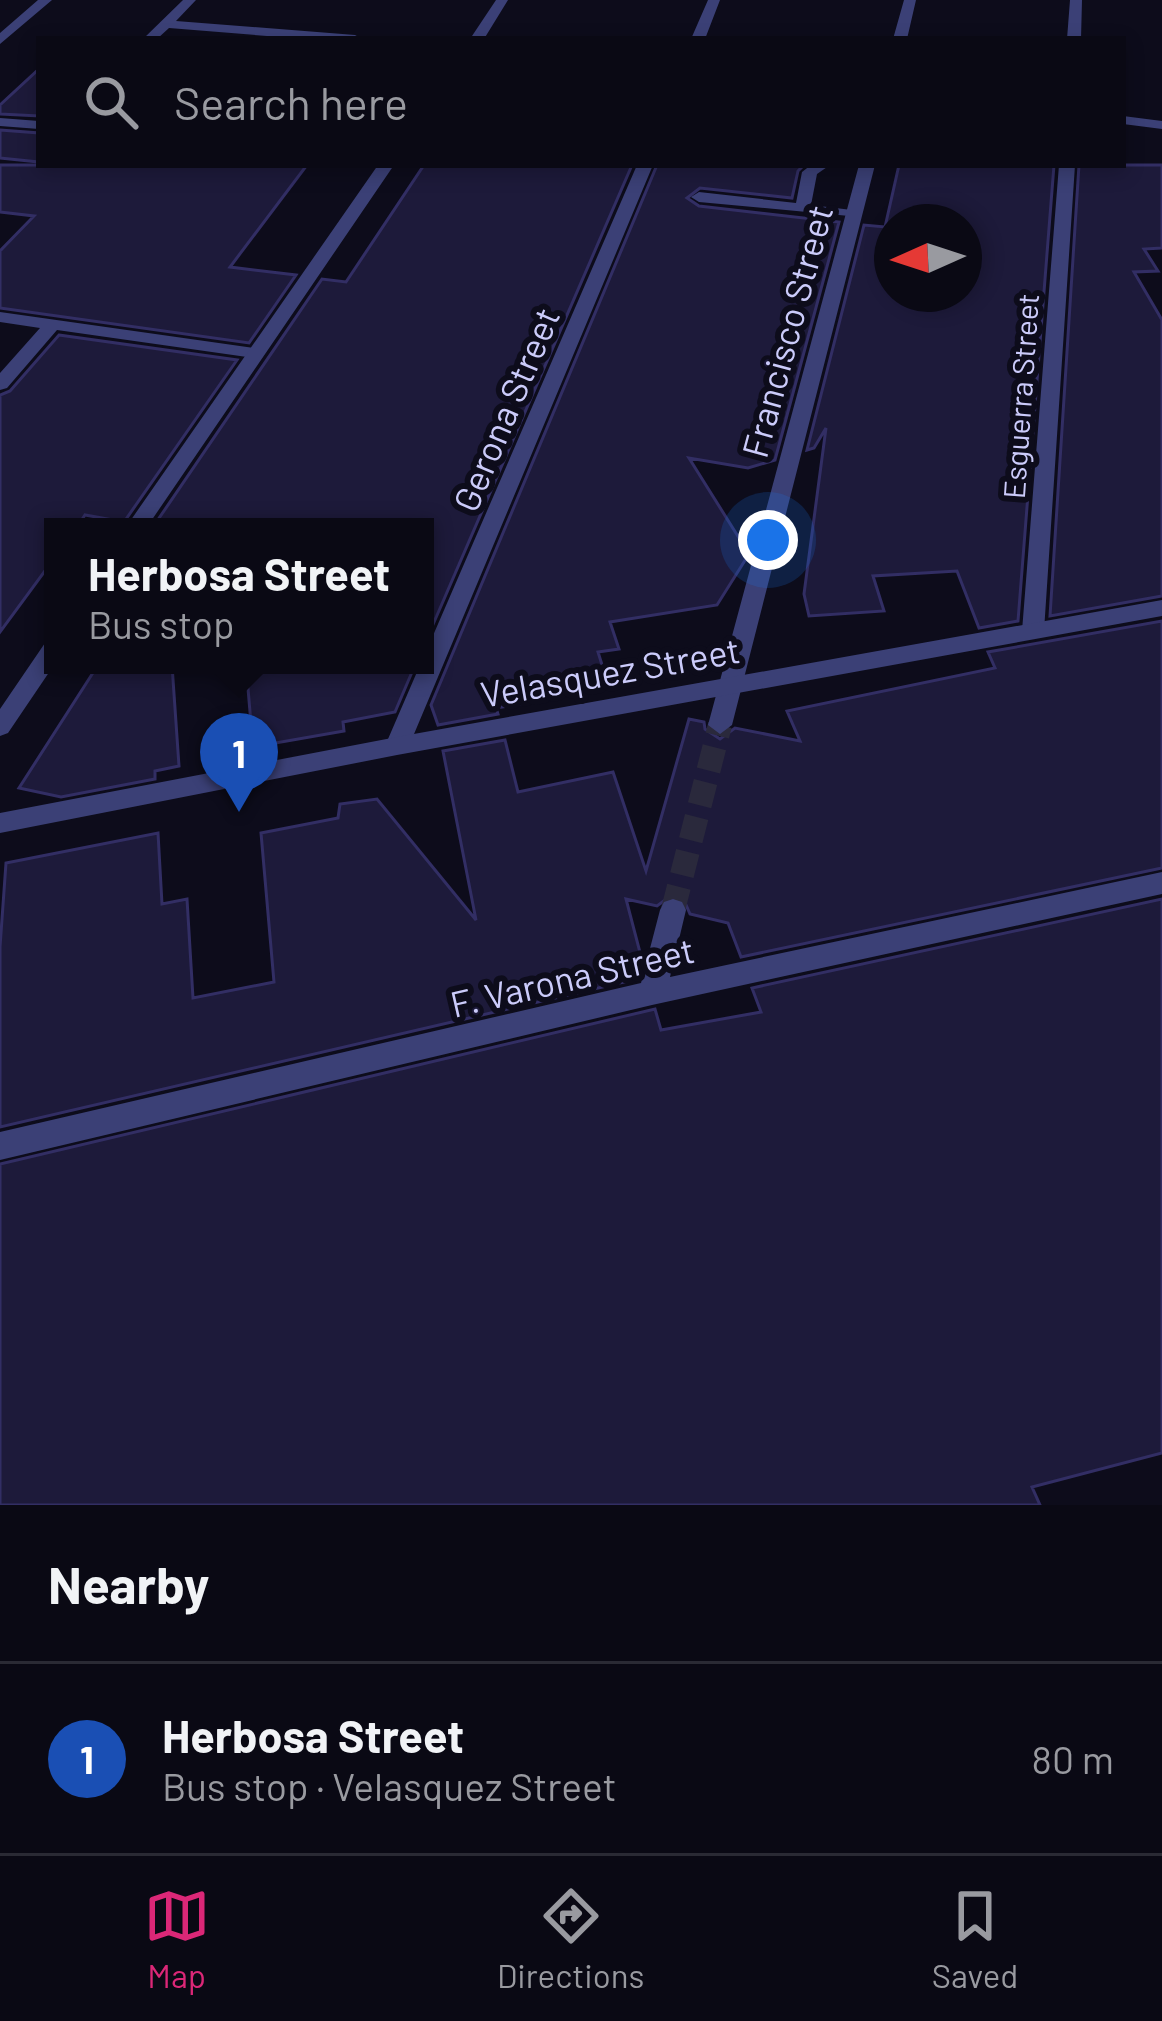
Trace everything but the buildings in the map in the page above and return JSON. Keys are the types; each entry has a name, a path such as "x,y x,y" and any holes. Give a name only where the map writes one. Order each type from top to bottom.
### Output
{"street":[{"path":"0,40 46,0"},
{"path":"153,36 190,0"},
{"path":"479,36 502,0"},
{"path":"699,36 714,0"},
{"path":"901,36 910,0"},
{"path":"1074,36 1076,0"},
{"path":"165,24 317,36"},
{"path":"1126,120 1162,124"},
{"path":"0,122 36,124"},
{"path":"142,518 384,168"},
{"name":"Gerona Street","path":"434,659 644,168"},
{"path":"802,209 811,172 817,168"},
{"name":"Francisco Street","path":"720,724 866,168"},
{"name":"Esguerra Street","path":"1033,631 1066,168"},
{"path":"699,197 854,214"},
{"path":"0,317 254,353"},
{"path":"0,384 52,325"},
{"name":"Velasquez Street","path":"0,823 1162,608"},
{"path":"0,727 44,662"},
{"name":"Gerona Street","path":"397,746 428,674"},
{"name":"F. Varona Street","path":"0,1146 652,993 1162,883"},
{"path":"652,993 674,910"}],"tunnel":[{"path":"673,910 720,725"}],"place":[{"name":"Herbosa Street","path":"239,812"}]}
